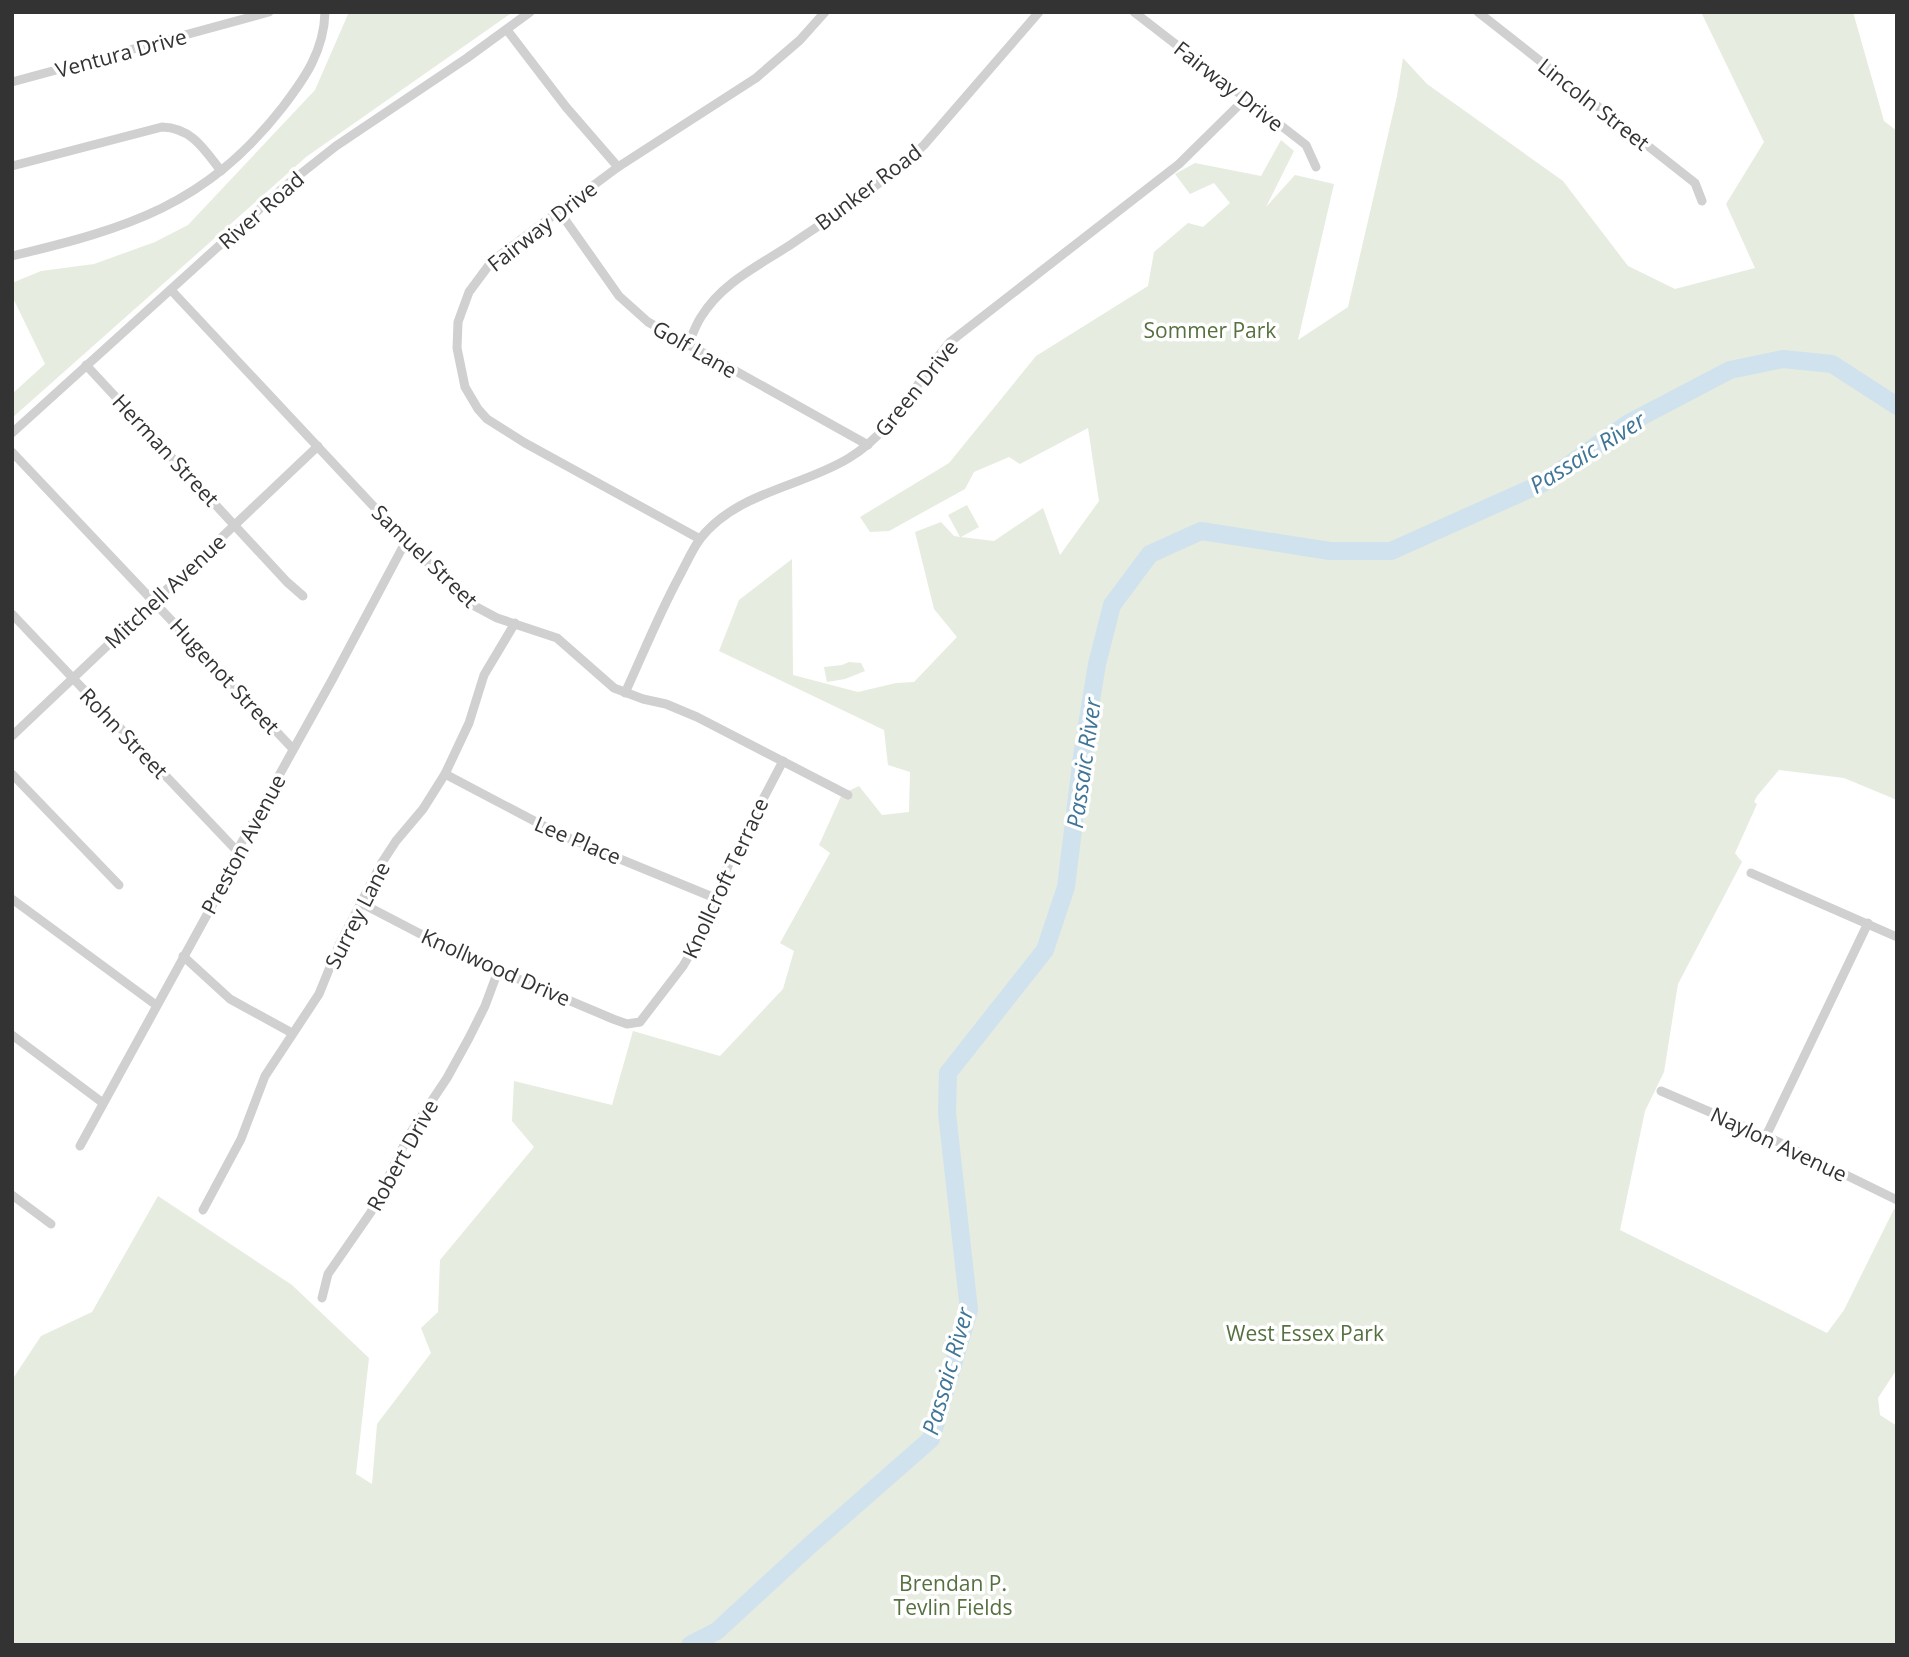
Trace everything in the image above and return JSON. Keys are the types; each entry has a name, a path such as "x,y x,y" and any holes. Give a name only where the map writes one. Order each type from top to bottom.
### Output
{"street":[{"name":"Ventura Drive","path":"12,82 269,12"},
{"path":"12,256 122,227 167,206 221,171 258,137 308,73 322,39 325,12"},
{"name":"River Road","path":"12,433 284,187 336,146 530,12"},
{"name":"Fairway Drive","path":"700,539 497,427 478,410 465,387 460,369 457,336 462,308 468,292 492,261 618,167 756,78 800,40 825,12"},
{"name":"Bunker Road","path":"687,346 701,317 737,279 796,241 905,163 924,145 1039,12"},
{"name":"Fairway Drive","path":"1134,12 1306,145 1316,167"},
{"name":"Lincoln Street","path":"1478,12 1695,183 1702,201"},
{"path":"507,30 558,97 618,167"},
{"name":"Green Drive","path":"625,693 672,590 700,539 722,518 747,503 818,474 868,445 894,420 934,360 950,342 1179,164 1245,99"},
{"path":"12,166 170,127 192,135 221,171"},
{"name":"Golf Lane","path":"559,211 619,296 648,323 868,445"},
{"name":"Samuel Street","path":"171,290 406,541 469,603 497,618 557,638 607,682 625,693 666,704 697,717 848,795"},
{"name":"Herman Street","path":"86,365 303,596"},
{"name":"Mitchell Avenue","path":"12,736 318,446"},
{"name":"Hugenot Street","path":"12,452 293,749"},
{"name":"Preston Avenue","path":"80,1146 220,891 237,851 406,541"},
{"name":"Rohn Street","path":"12,614 237,851"},
{"name":"Surrey Lane","path":"203,1210 242,1139 265,1076 319,994 339,945 381,864 423,809 445,774 469,723 484,675 515,623"},
{"name":"Knollcroft Terrace","path":"634,1023 640,1022 683,967 696,944 742,836 783,761"},
{"path":"12,774 119,885"},
{"name":"Lee Place","path":"445,774 559,834 715,898"},
{"path":"1751,873 1897,937"},
{"path":"12,899 156,1005"},
{"name":"Knollwood Drive","path":"361,903 457,953 612,1019 627,1024 634,1023"},
{"path":"1766,1136 1868,923"},
{"path":"183,956 230,999 292,1032"},
{"name":"Robert Drive","path":"322,1298 328,1274 371,1212 409,1135 447,1078 469,1038 498,971"},
{"path":"12,1035 103,1103"},
{"name":"Naylon Avenue","path":"1661,1091 1766,1136 1897,1200"},
{"path":"12,1195 51,1224"}],"green space":[{"path":"349,12 513,12 306,157 12,418 12,394 45,364 12,296 12,283 41,271 94,264 155,242 188,225 315,90"},
{"path":"1701,12 1853,12 1884,121 1897,131 1897,800 1844,778 1779,770 1757,796 1754,802 1757,804 1735,853 1742,862 1678,984 1664,1072 1645,1111 1620,1230 1827,1333 1844,1310 1894,1209 1897,1211 1897,1369 1878,1398 1880,1415 1897,1426 1897,1645 12,1645 12,1380 41,1336 92,1312 158,1196 292,1285 369,1358 356,1474 372,1484 377,1424 431,1353 421,1328 438,1312 440,1260 534,1147 512,1121 514,1081 612,1105 633,1031 720,1056 783,989 794,951 780,943 830,853 819,845 842,794 859,786 882,815 909,812 910,772 888,765 884,730 719,651 739,600 792,559 793,675 858,692 896,683 914,682 957,637 934,609 915,532 941,522 954,536 960,537 948,515 967,505 979,527 961,537 994,541 1043,508 1060,555 1099,501 1088,428 1020,464 1009,457 974,472 965,489 889,531 870,532 860,517 949,463 1036,356 1148,286 1154,252 1188,223 1203,227 1230,203 1214,183 1190,194 1175,174 1195,163 1261,176 1281,140 1294,151 1266,207 1295,175 1334,184 1298,340 1348,307 1397,96 1403,58 1427,84 1563,181 1628,266 1675,289 1755,268 1726,204 1764,142"},
{"path":"849,662 861,663 865,671 845,679 827,682 824,667"}],"waterway":[{"name":"Passaic River","path":"690,1645 717,1631 931,1439 969,1310 947,1113 948,1073 1045,950 1066,887 1082,756 1097,664 1112,605 1150,554 1201,531 1330,551 1391,551 1543,483 1629,423 1730,370 1783,359 1832,364 1897,406"}],"park label":[{"name":"Sommer Park","path":"1210,330"},
{"name":"West Essex Park","path":"1305,1333"},
{"name":"Brendan P. Tevlin Fields","path":"953,1595"}]}
